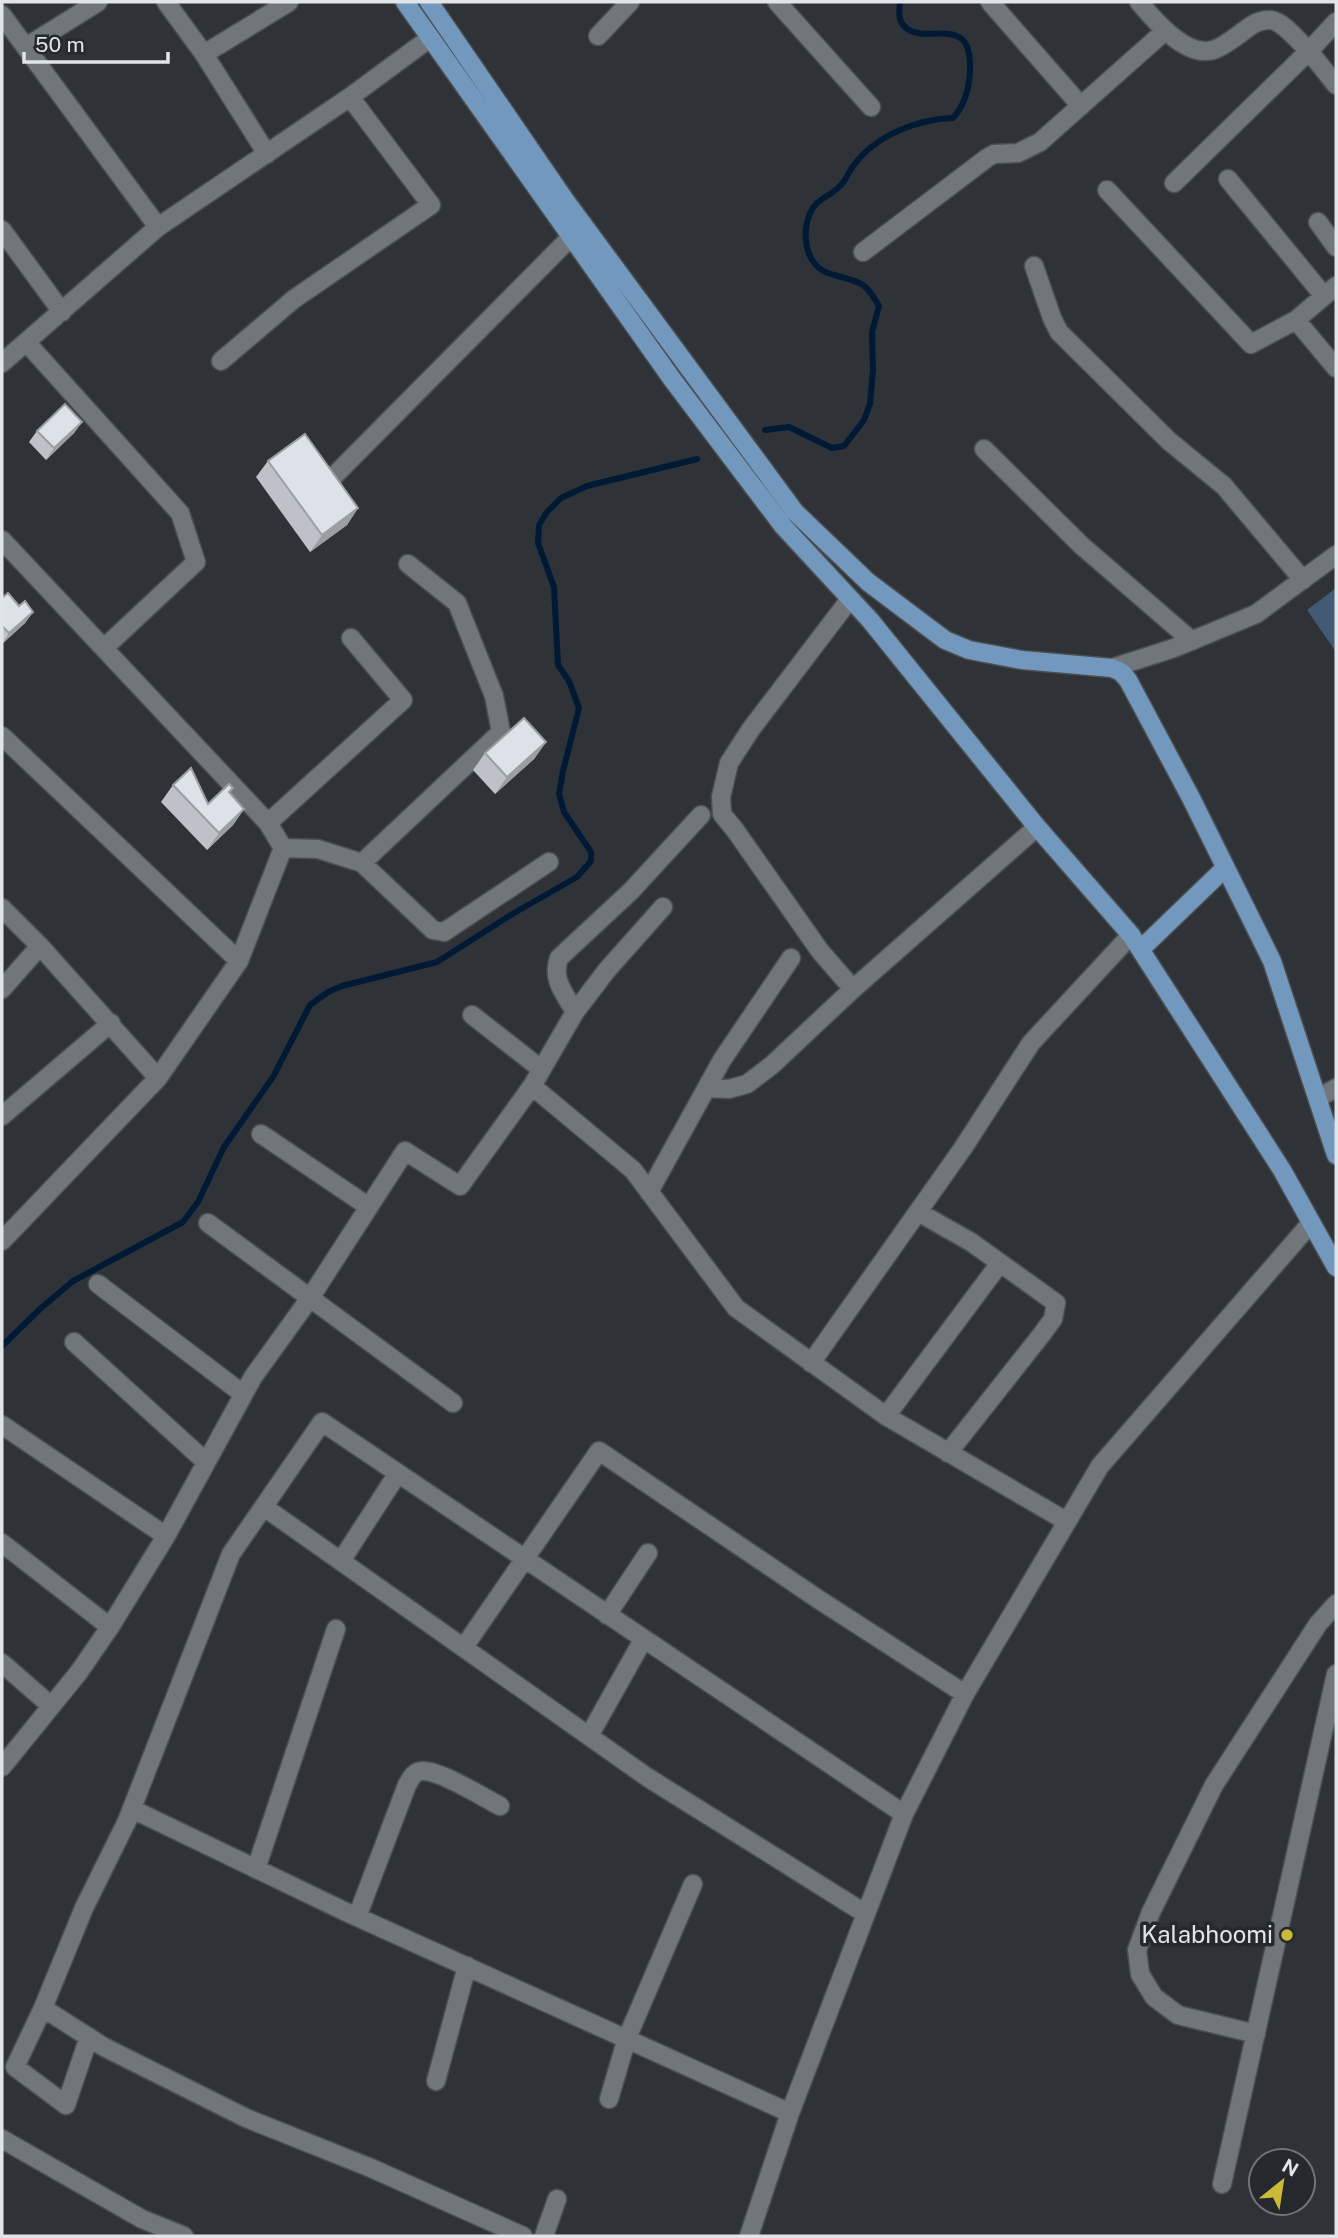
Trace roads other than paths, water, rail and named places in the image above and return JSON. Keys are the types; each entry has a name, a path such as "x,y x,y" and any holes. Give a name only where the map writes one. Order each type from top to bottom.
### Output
{"main road":[{"path":"405,2 672,379 783,526 850,598 950,717 1037,827 1136,942 1282,1170 1336,1267"},
{"path":"429,2 565,200 795,512 868,582 946,640 969,650 1022,660 1112,668 1121,672 1137,696 1272,961 1335,1150"},
{"path":"1136,942 1224,868"}],"street":[{"path":"26,47 98,2"},
{"path":"166,2 204,54 267,154"},
{"path":"204,54 289,2"},
{"path":"598,36 631,2"},
{"path":"776,2 871,107"},
{"path":"990,2 1081,106"},
{"path":"1139,2 1165,31 1187,46 1199,50 1213,51 1255,23 1270,20 1280,24 1309,51 1336,85"},
{"path":"2,15 158,227"},
{"path":"1174,183 1336,22"},
{"path":"863,252 978,163 994,154 1028,150 1040,142 1165,31"},
{"path":"2,363 158,227 350,97 430,38"},
{"path":"220,361 294,299 431,205 350,97"},
{"path":"1107,190 1251,344 1296,320 1330,291 1228,178"},
{"path":"1318,222 1336,247"},
{"path":"2,230 62,312"},
{"path":"328,482 571,237"},
{"path":"1034,266 1059,331 1169,441 1224,486 1303,580"},
{"path":"1296,320 1336,368"},
{"path":"27,343 180,513 196,562 104,648"},
{"path":"984,449 1081,545 1192,641"},
{"path":"2,541 268,823 283,848"},
{"path":"1112,668 1192,641 1256,614 1336,555"},
{"path":"362,863 501,732 494,696 457,603 408,564"},
{"path":"850,598 751,729 729,763 721,797 722,814 820,951 853,989"},
{"path":"268,823 403,699 351,638"},
{"path":"2,736 239,961"},
{"path":"575,1012 556,979 555,967 559,958 631,891 701,815"},
{"path":"707,1088 729,1089 747,1084 772,1065 853,989 1037,827"},
{"path":"283,848 318,849 362,863 433,930 444,932 549,862"},
{"path":"2,1241 158,1078 239,961 283,848"},
{"path":"2,1766 79,1672 110,1628 166,1536 253,1377 310,1298 405,1151 460,1185 532,1086 575,1012 607,970 663,907"},
{"path":"2,908 111,1023 158,1078"},
{"path":"811,1363 918,1212 1031,1043 1136,942"},
{"path":"2,989 40,946"},
{"path":"649,1192 722,1060 791,958"},
{"path":"472,1015 541,1069"},
{"path":"2,1116 111,1023"},
{"path":"532,1086 633,1170 736,1308 886,1416 1066,1521"},
{"path":"1318,1097 1336,1088"},
{"path":"261,1134 369,1207"},
{"path":"918,1212 971,1242 1056,1303 1052,1319 948,1453"},
{"path":"208,1223 453,1403"},
{"path":"749,2236 790,2113 904,1814 965,1694 1100,1466 1311,1223"},
{"path":"886,1416 1000,1263"},
{"path":"98,1284 243,1394"},
{"path":"74,1342 206,1462"},
{"path":"89,2037 66,2105 15,2067 43,2008 84,1908 132,1809 231,1554 322,1422 904,1814"},
{"path":"2,1425 166,1536"},
{"path":"464,1647 599,1451 818,1599 965,1694"},
{"path":"341,1560 398,1473"},
{"path":"264,1507 647,1777 866,1914"},
{"path":"2,1543 110,1628"},
{"path":"607,1615 648,1553"},
{"path":"1256,2034 1178,2015 1154,1997 1140,1974 1137,1950 1151,1912 1214,1785 1318,1624 1336,1604"},
{"path":"256,1868 336,1629"},
{"path":"589,1736 643,1640"},
{"path":"2,1663 50,1705"},
{"path":"1222,2184 1336,1674"},
{"path":"357,1917 413,1774 421,1770 434,1772 500,1806"},
{"path":"132,1809 357,1917 790,2113"},
{"path":"609,2099 627,2038 693,1884"},
{"path":"436,2081 467,1966"},
{"path":"43,2008 89,2037 246,2118 371,2168 523,2236"},
{"path":"2,2139 142,2219 184,2236"},
{"path":"544,2236 557,2199"}],"waterway":[{"path":"765,430 789,427 832,448 844,446 864,420 870,404 872,332 879,306 863,285 826,272 814,263 807,248 806,227 817,203 841,185 863,154 874,145 912,125 953,118 963,102 970,72 969,53 964,42 957,36 925,34 905,27 900,19 900,2"},
{"path":"2,1346 73,1281 183,1222 198,1202 224,1147 273,1077 310,1005 342,986 437,962 577,877 591,861 591,852 564,812 559,794 579,708 569,681 558,665 554,587 538,543 539,525 561,498 587,486 697,459"}],"place":[{"name":"Kalabhoomi","path":"1287,1935"}]}
